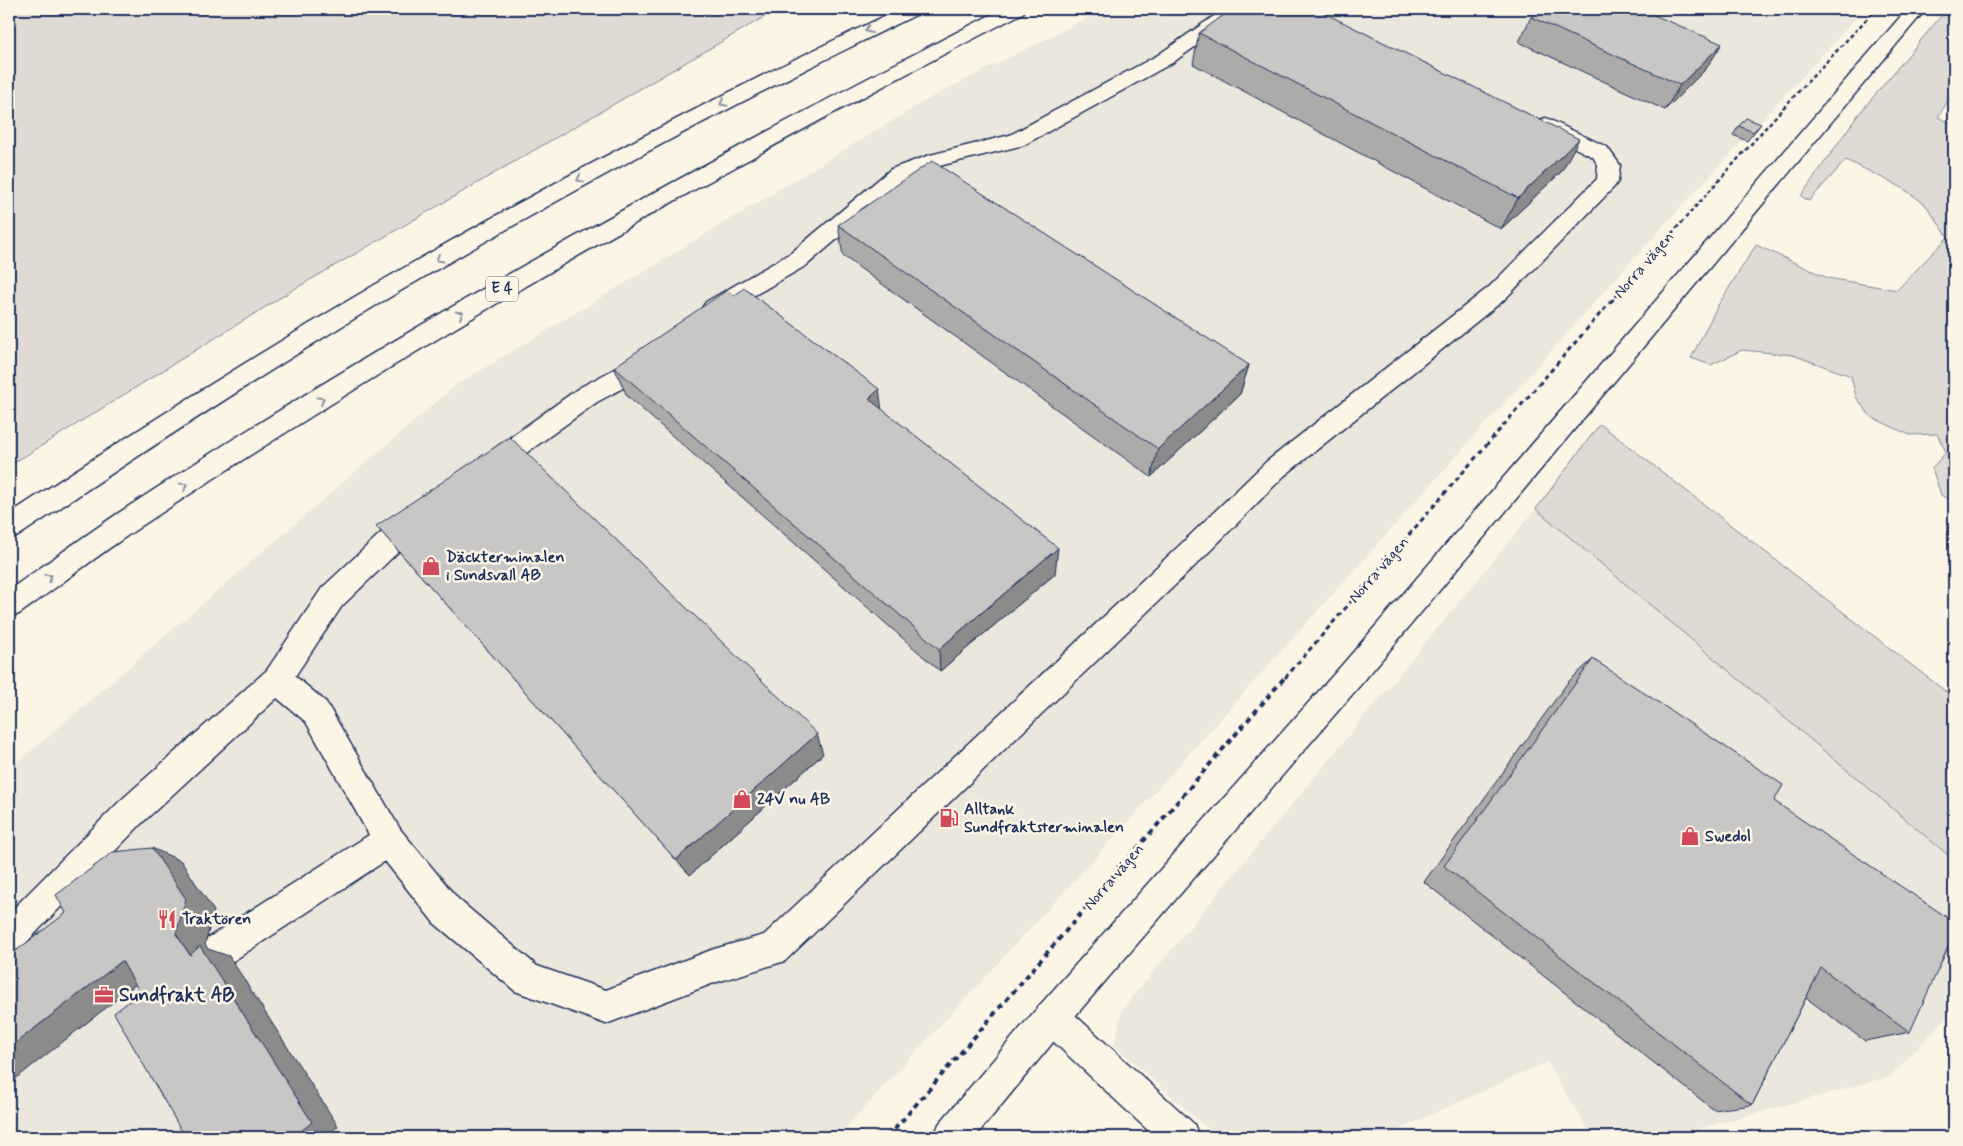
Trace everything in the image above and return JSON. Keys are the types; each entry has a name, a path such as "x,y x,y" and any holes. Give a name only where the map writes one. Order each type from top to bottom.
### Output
{"main road":[{"path":"9,528 290,346 489,230 652,139 912,9"},
{"name":"E 4","path":"9,605 133,518 419,338 646,205 883,76 1016,9"},
{"path":"699,318 799,259 899,174 937,160 1017,140 1165,59 1236,9"},
{"path":"952,1137 1052,1017 1358,667 1917,9"},
{"path":"277,679 316,712 389,840 446,911 527,979 606,1007 714,966 774,949 1190,553 1275,469 1498,292 1607,181 1609,165 1600,152 1522,113"},
{"path":"471,479 588,395 642,366 662,347"},
{"path":"9,936 131,812 277,679 332,597 409,522 432,506"},
{"path":"212,955 389,840"},
{"path":"1052,1017 1181,1137"}],"path":[{"name":"Norra vägen","path":"888,1137 1549,372 1784,107 1876,9"}],"shaded area":[{"path":"9,9 778,9 291,291 9,466"},
{"path":"1105,9 1865,9 1656,234 1101,852 837,1137 9,1137 9,770 455,386 935,95"},
{"path":"1947,9 1954,9 1954,91 1938,117 1954,125 1954,503 1941,495 1932,468 1946,452 1937,434 1910,435 1871,417 1856,397 1851,376 1793,355 1742,350 1711,365 1691,358 1717,307 1756,245 1828,278 1897,290 1948,237 1925,204 1901,187 1846,160 1809,201 1801,196 1858,115"},
{"path":"1600,424 1954,698 1954,860 1536,509"},
{"path":"1536,509 1954,860 1954,1010 1891,1076 1670,1137 1592,1137 1547,1062 1383,1137 1217,1137 1115,1046 1121,1011"}],"building":[{"path":"1232,9 1316,9 1579,139 1518,198 1199,33"},
{"path":"1541,9 1640,9 1722,44 1680,85 1531,17"},
{"path":"1746,118 1761,124 1753,132 1739,126"},
{"path":"932,161 1249,365 1158,449 838,225"},
{"path":"744,288 879,389 869,399 1058,548 939,649 614,367 727,290 734,296"},
{"path":"510,437 817,734 676,860 376,526"},
{"path":"1593,659 1783,785 1774,801 1954,922 1954,934 1910,1032 1821,968 1752,1105 1444,866"},
{"path":"152,848 186,899 176,934 190,955 200,946 312,1122 294,1137 185,1137 114,1013 140,993 122,961 9,1048 9,956 66,913 56,895 113,852"}],"place":[{"name":"Däckterminalen i Sundsvall AB","path":"431,566"},
{"name":"24V nu AB","path":"742,799"},
{"name":"Alltank Sundfraktsterminalen","path":"949,818"},
{"name":"Swedol","path":"1690,836"},
{"name":"Traktören","path":"167,919"},
{"name":"Sundfrakt AB","path":"104,995"}]}
